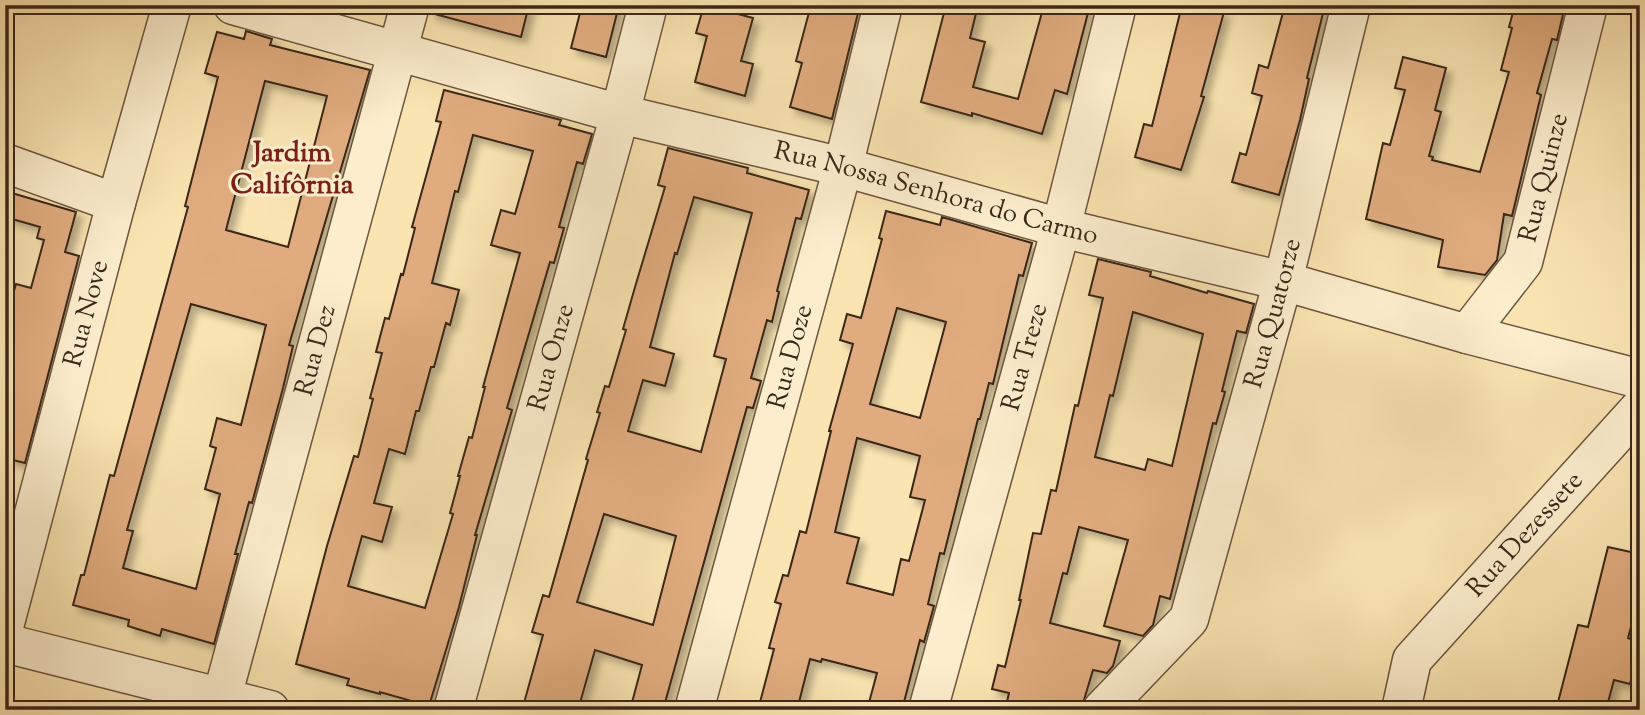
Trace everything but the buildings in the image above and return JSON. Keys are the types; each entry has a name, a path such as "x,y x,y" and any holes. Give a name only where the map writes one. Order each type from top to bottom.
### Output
{"street":[{"name":"Rua Nove","path":"5,623 116,202 172,5"},
{"name":"Rua Nossa Senhora do Carmo","path":"233,5 620,114 843,167 1061,228 1283,281 1467,334 1640,379"},
{"name":"Rua Dez","path":"222,698 410,5"},
{"name":"Rua Onze","path":"453,710 648,5"},
{"name":"Rua Doze","path":"694,710 843,167 883,5"},
{"name":"Rua Treze","path":"928,710 1061,228 1117,5"},
{"name":"Rua Quatorze","path":"1102,710 1189,619 1283,281 1351,5"},
{"name":"Rua Quinze","path":"1467,334 1523,262 1588,5"},
{"path":"5,163 116,202"},
{"name":"Rua Dezessete","path":"1401,710 1412,660 1640,408"},
{"path":"5,643 270,710"}],"district":[{"name":"Jardim Califôrnia","path":"292,170"}]}
